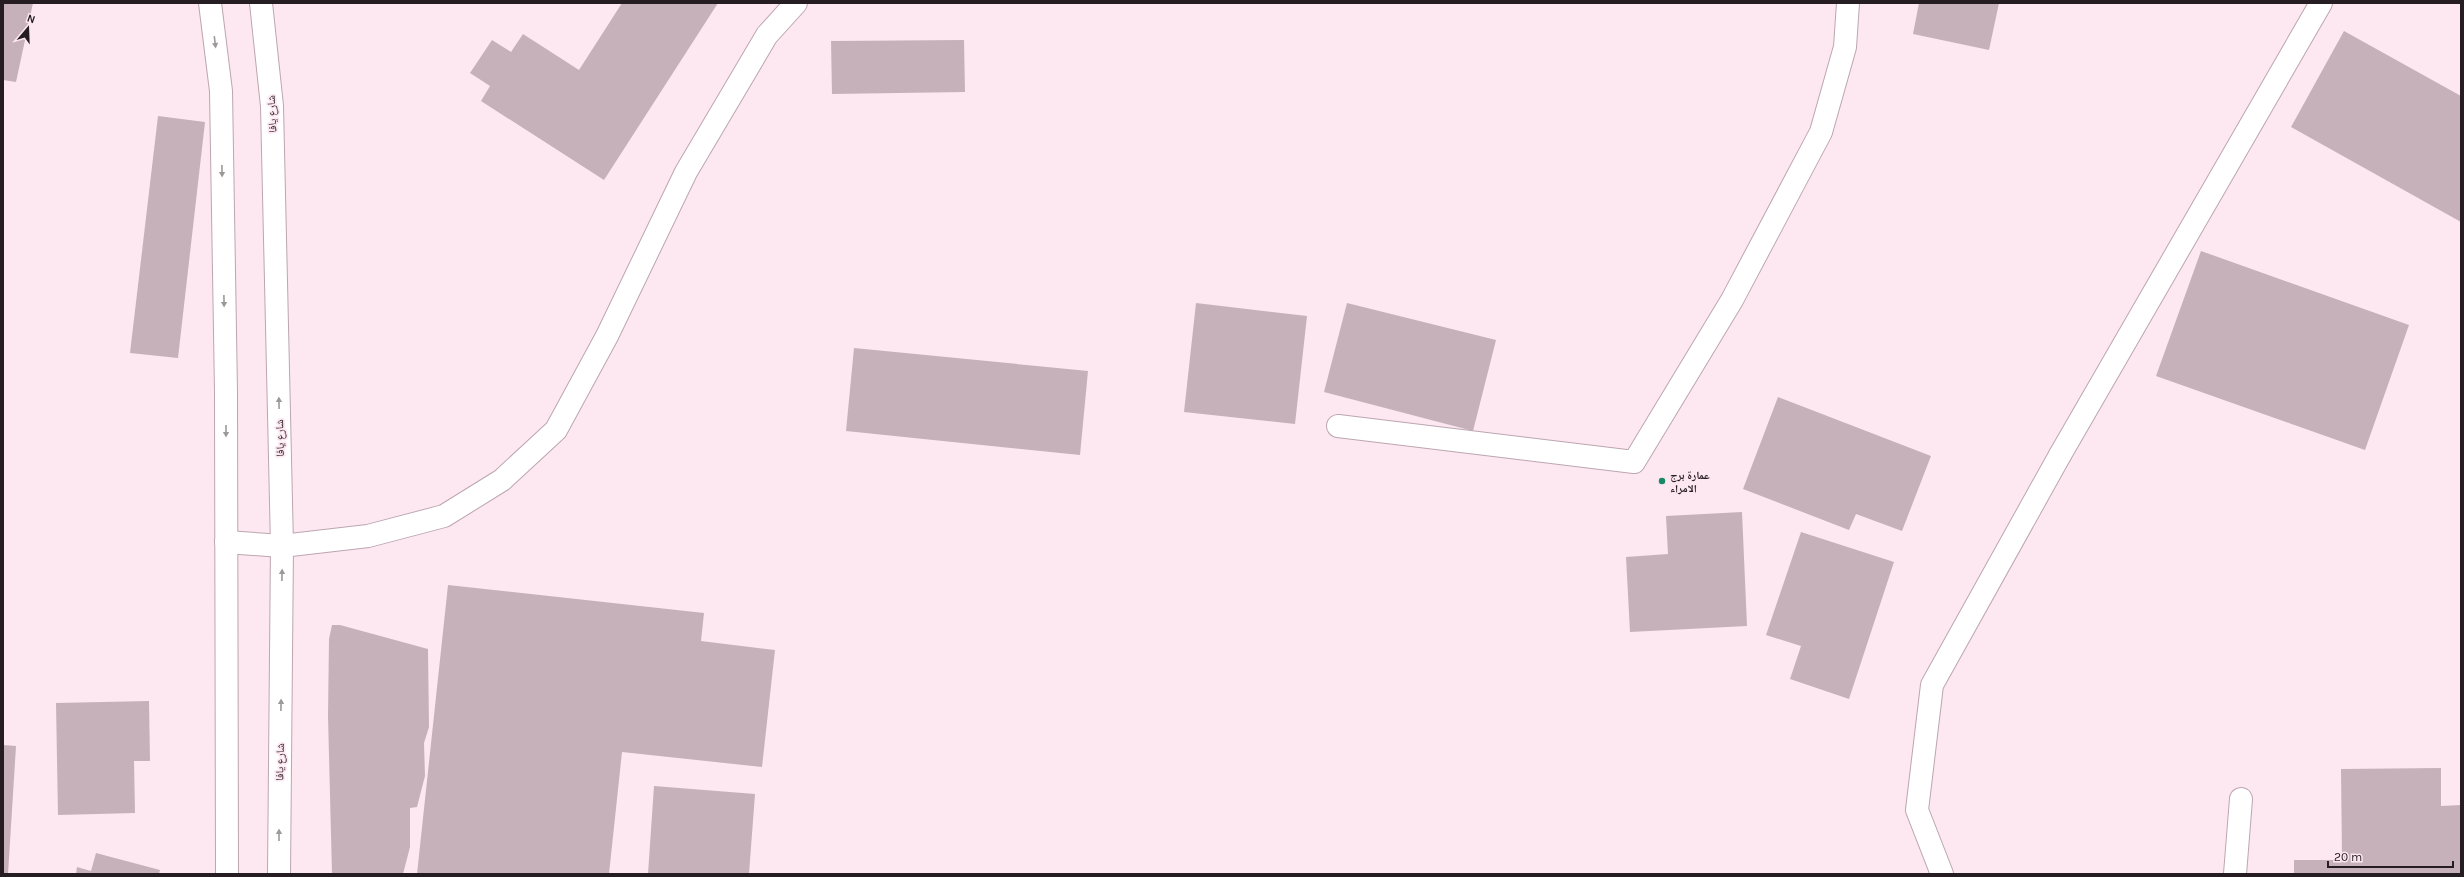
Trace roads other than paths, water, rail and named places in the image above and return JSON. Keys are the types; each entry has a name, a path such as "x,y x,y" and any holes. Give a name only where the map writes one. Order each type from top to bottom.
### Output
{"street":[{"path":"210,3 221,91 226,542 227,874"},
{"name":"شارع يافا","path":"261,3 272,106 282,546 279,874"},
{"path":"226,542 282,546 368,536 444,516 502,480 556,430 607,336 686,172 767,35 796,3"},
{"path":"1338,426 1634,462 1732,300 1821,132 1845,47 1848,3"},
{"path":"1942,874 1917,810 1932,685 2060,455 2321,3"},
{"path":"2235,874 2242,799"}],"place":[{"name":"عمارة برج الامراء","path":"1662,481"}]}
